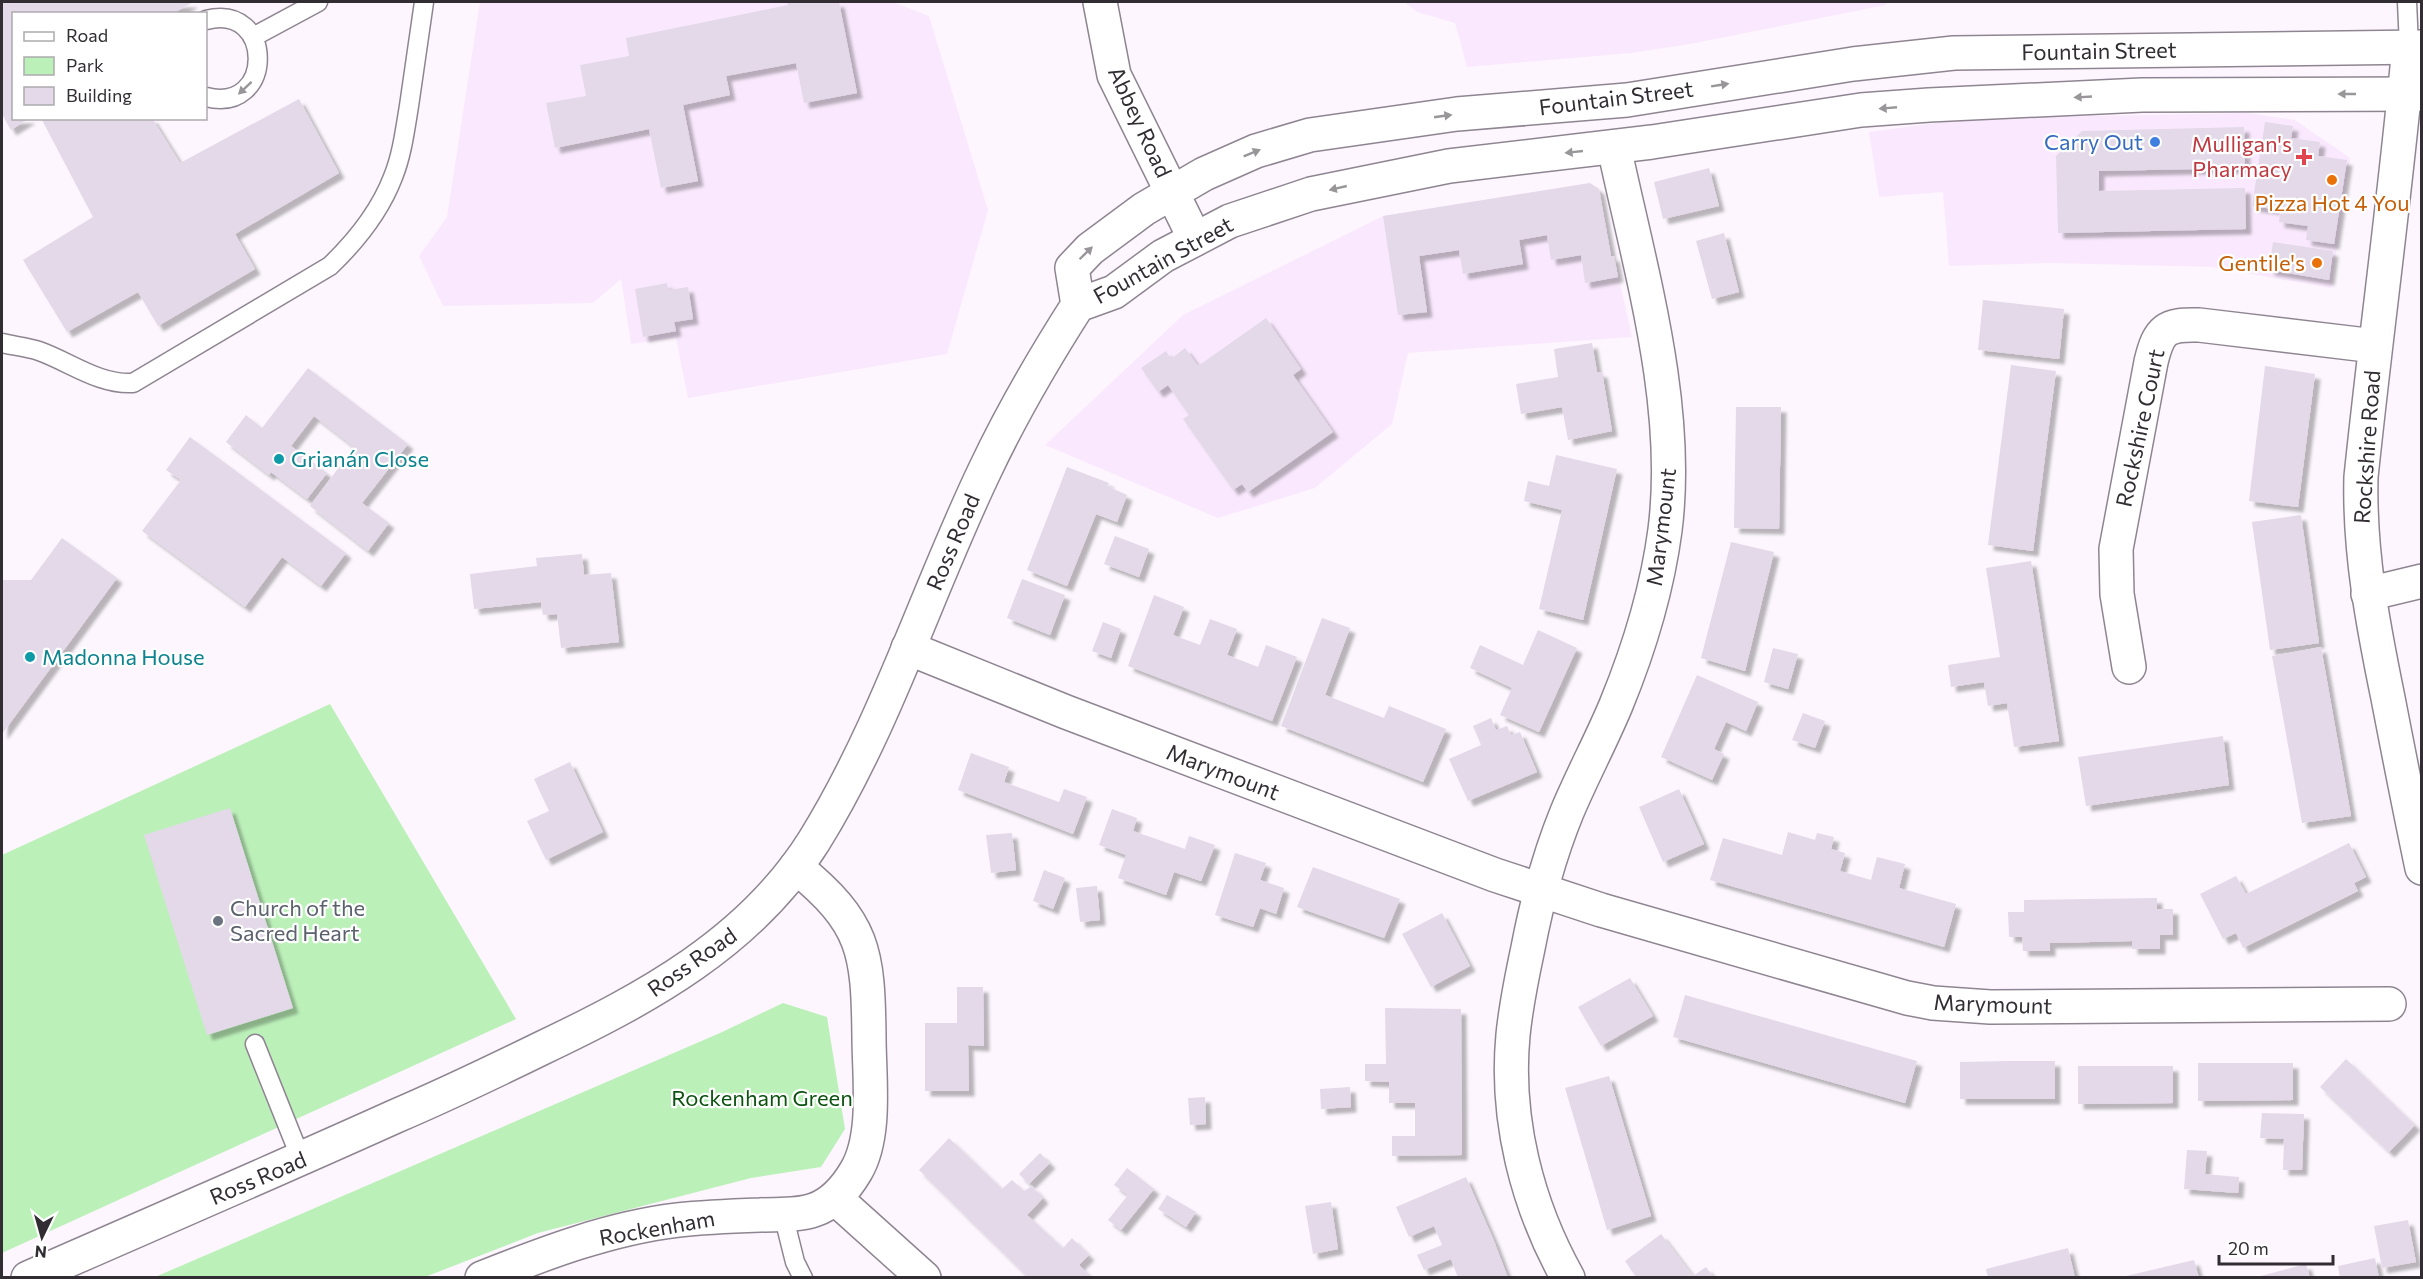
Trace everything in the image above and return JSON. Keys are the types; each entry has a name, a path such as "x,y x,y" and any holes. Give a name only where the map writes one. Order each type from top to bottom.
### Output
{"street":[{"name":"Abbey Road","path":"1100,2 1114,75 1195,239"},
{"name":"Fountain Street","path":"2413,94 2142,95 1929,105 1831,114 1614,147 1449,166 1380,178 1311,194 1230,221 1163,256 1114,292 1078,305 1071,268 1090,249 1172,192 1204,174 1256,151 1310,135 1456,114 1627,100 1853,64 1954,53 2417,45"},
{"name":"Rockshire Road","path":"2417,45 2413,94 2375,346 2361,485 2361,532 2368,594 2421,868"},
{"name":"Marymount","path":"1568,1278 1546,1234 1530,1189 1519,1141 1512,1089 1516,1012 1541,890 1567,812 1615,706 1639,644 1656,585 1666,528 1669,450 1663,390 1656,346 1614,147"},
{"name":"Ross Road","path":"28,1278 301,1159 556,1041 668,982 727,940 767,901 796,867 848,783 993,454 1029,384 1078,305"},
{"name":"Rockshire Court","path":"2129,667 2117,594 2116,549 2151,362 2158,339 2173,326 2199,325 2375,346"},
{"path":"2368,594 2421,581"},
{"name":"Marymount","path":"908,648 1066,712 1454,860 1655,926 1896,995 1934,1004 1990,1006 2389,1004"},
{"name":"Rockenham","path":"482,1278 573,1245 641,1227 704,1218 807,1212 826,1205 835,1198 856,1172 864,1155 868,1133 868,1016 865,967 856,933 847,917 818,885 796,867"},
{"path":"835,1198 924,1278"}],"lane":[{"path":"253,37 318,2"},
{"path":"2,343 39,351 105,380 120,384 133,383 330,266 363,231 394,177 404,137 424,2"},
{"path":"2407,2 2417,45"},
{"path":"207,20 220,17 233,20 245,27 253,37 258,50 259,63 255,77 247,88 235,96 222,99 207,97"},
{"path":"255,1044 301,1159"},
{"path":"783,1214 795,1262 803,1278"}],"shaded area":[{"path":"480,2 893,2 929,16 988,210 947,354 688,398 676,338 631,344 621,279 593,303 443,306 419,256 447,217"},
{"path":"1404,2 1886,2 1886,5 1690,44 1632,53 1467,67 1455,23 1417,12"},
{"path":"2248,113 2295,120 2350,158 2331,288 2212,267 2049,263 1949,266 1943,192 1879,197 1869,132 1944,122 2043,117"},
{"path":"1590,183 1599,189 1611,256 1614,256 1632,337 1408,353 1392,424 1315,488 1218,518 1045,445 1183,315 1383,216"}],"green space":[{"path":"330,704 516,1019 2,1253 2,855"},
{"name":"Rockenham Green","path":"783,1003 827,1017 845,1129 821,1167 751,1178 538,1233 425,1277 155,1277 720,1033"}],"building":[{"path":"2,2 193,2 176,12 12,12 12,120 27,120 11,130 2,114"},
{"path":"787,2 839,2 857,93 804,103 796,63 726,76 730,95 683,105 698,181 661,188 649,129 555,148 546,103 586,96 580,65 629,56 626,38 788,5"},
{"path":"299,99 339,173 235,234 255,269 158,326 138,292 67,332 23,260 93,217 42,120 153,120 180,163"},
{"path":"2265,122 2293,126 2291,138 2320,142 2318,156 2347,160 2334,244 2306,240 2308,226 2279,222 2280,210 2252,206"},
{"path":"2244,127 2245,168 2099,171 2099,191 2245,188 2246,229 2058,233 2056,156 2082,131"},
{"path":"1709,168 1719,206 1663,219 1654,182"},
{"path":"1590,183 1599,189 1611,256 1614,256 1618,277 1585,283 1581,255 1551,260 1547,235 1519,240 1523,264 1463,274 1459,250 1419,256 1427,312 1398,315 1383,216"},
{"path":"1724,233 1739,292 1712,299 1696,241"},
{"path":"2273,242 2333,251 2329,280 2269,270"},
{"path":"667,283 668,290 688,287 693,319 674,322 676,331 643,337 635,289"},
{"path":"1983,300 2064,309 2059,359 1978,350"},
{"path":"1266,318 1301,369 1293,375 1333,432 1248,492 1242,484 1233,490 1183,419 1189,415 1168,385 1158,392 1141,368 1166,351 1171,359 1185,348 1198,366"},
{"path":"1592,343 1597,372 1602,372 1612,431 1568,440 1562,407 1521,414 1516,384 1558,377 1554,349"},
{"path":"2011,365 2056,371 2033,551 1988,545"},
{"path":"2265,366 2315,374 2298,507 2249,501"},
{"name":"Grianán Close","path":"308,368 408,444 362,503 389,523 368,551 310,506 354,447 314,416 291,446 327,473 307,499 271,472 269,475 226,442 246,415 262,428"},
{"path":"1736,407 1781,407 1779,529 1734,528"},
{"path":"190,437 346,553 321,586 282,557 245,607 142,531 181,480 166,470"},
{"path":"1556,455 1617,469 1583,620 1539,609 1562,510 1524,501 1528,481 1549,486"},
{"path":"1067,467 1109,483 1107,486 1127,495 1117,522 1096,514 1067,586 1027,570"},
{"path":"2301,515 2319,643 2270,650 2252,522"},
{"path":"1115,536 1149,549 1139,577 1104,564"},
{"name":"Madonna House","path":"62,538 117,578 2,734 2,580 31,580"},
{"path":"1731,542 1774,552 1745,671 1701,658"},
{"path":"582,554 584,575 611,573 619,642 561,648 557,614 543,615 541,602 474,609 470,574 537,566 536,558"},
{"path":"2031,561 2059,741 2014,747 2007,703 1988,706 1984,682 1951,687 1948,665 2000,657 1986,568"},
{"path":"1022,579 1065,595 1050,635 1007,618"},
{"path":"1154,595 1184,607 1173,635 1200,645 1210,619 1237,629 1227,655 1258,667 1266,645 1297,657 1272,721 1128,666"},
{"path":"1322,618 1350,628 1325,695 1384,718 1389,706 1446,729 1423,782 1281,726"},
{"path":"1103,622 1121,629 1111,658 1092,651"},
{"path":"1538,630 1577,648 1539,732 1500,715 1512,688 1470,668 1480,645 1523,665"},
{"path":"2321,647 2351,816 2302,823 2272,656"},
{"path":"1773,648 1798,654 1788,689 1764,682"},
{"path":"1697,675 1758,702 1746,731 1726,722 1714,749 1724,754 1712,780 1661,757"},
{"path":"1803,713 1825,721 1815,748 1792,740"},
{"path":"1491,718 1496,730 1507,726 1511,735 1520,732 1537,772 1468,801 1449,759 1481,745 1473,726"},
{"path":"2223,736 2229,785 2086,806 2078,757"},
{"path":"971,753 1009,767 1004,782 1059,802 1064,789 1087,797 1073,834 958,790"},
{"path":"570,762 603,832 546,860 527,821 549,811 534,779"},
{"path":"1679,789 1704,844 1663,862 1639,807"},
{"name":"Church of the Sacred Heart","path":"230,808 293,1008 207,1035 144,835"},
{"path":"1112,809 1137,818 1133,831 1185,849 1189,836 1215,845 1201,881 1174,872 1166,895 1118,878 1126,855 1099,845"},
{"path":"1788,832 1815,840 1817,833 1834,837 1831,849 1845,853 1840,871 1871,880 1877,857 1905,864 1899,888 1956,904 1944,947 1710,880 1723,838 1782,855"},
{"path":"1012,833 1016,870 991,873 986,835"},
{"path":"2349,843 2366,877 2354,883 2358,891 2243,948 2236,933 2223,939 2200,894 2236,876 2246,894"},
{"path":"1235,853 1266,863 1260,880 1284,888 1276,914 1260,908 1253,927 1215,915"},
{"path":"1313,867 1400,899 1384,938 1297,907"},
{"path":"1044,870 1065,878 1053,909 1033,901"},
{"path":"1097,886 1100,920 1080,922 1076,888"},
{"path":"2157,898 2157,909 2173,909 2173,935 2160,935 2160,949 2132,949 2132,941 2050,943 2050,951 2023,951 2022,937 2009,937 2008,912 2024,912 2024,900"},
{"path":"1442,913 1470,966 1431,987 1402,934"},
{"path":"1630,978 1653,1016 1601,1046 1578,1007"},
{"path":"957,987 983,987 984,1046 968,1045 969,1091 925,1091 925,1023 957,1023"},
{"path":"1685,995 1917,1061 1905,1103 1673,1037"},
{"path":"1385,1008 1461,1009 1462,1155 1392,1156 1392,1136 1415,1136 1415,1103 1389,1103 1389,1082 1365,1081 1365,1064 1386,1064"},
{"path":"2346,1059 2415,1125 2389,1152 2320,1087"},
{"path":"2055,1061 2055,1099 1960,1099 1960,1062"},
{"path":"2198,1063 2293,1063 2293,1100 2198,1101"},
{"path":"2078,1066 2173,1066 2173,1103 2078,1104"},
{"path":"1609,1076 1651,1216 1607,1230 1565,1088"},
{"path":"1350,1087 1351,1107 1321,1109 1320,1089"},
{"path":"1205,1097 1206,1124 1190,1125 1188,1098"},
{"path":"2262,1113 2304,1114 2302,1170 2283,1170 2284,1139 2260,1138"},
{"path":"949,1138 1002,1189 1012,1180 1024,1191 1032,1186 1043,1198 1027,1215 1063,1248 1072,1238 1089,1255 1079,1265 1092,1278 1029,1278 919,1170"},
{"path":"2187,1150 2207,1151 2205,1174 2239,1177 2238,1193 2184,1189"},
{"path":"1040,1153 1050,1163 1029,1184 1019,1174"},
{"path":"1127,1168 1154,1189 1121,1230 1108,1220 1128,1195 1114,1185"},
{"path":"1466,1177 1508,1278 1458,1278 1451,1259 1424,1270 1417,1255 1442,1245 1434,1226 1409,1237 1396,1207"},
{"path":"1167,1195 1196,1212 1186,1227 1158,1209"},
{"path":"1331,1202 1338,1249 1313,1254 1305,1206"},
{"path":"2408,1220 2416,1262 2382,1268 2374,1226"},
{"path":"1661,1234 1693,1276 1706,1267 1714,1278 1637,1278 1625,1261"},
{"path":"2068,1248 2075,1278 1988,1278 1986,1269"},
{"path":"2375,1258 2379,1278 2340,1278 2338,1266"},
{"path":"2194,1260 2199,1278 2122,1278 2122,1277"},
{"path":"2306,1264 2310,1278 2257,1278 2257,1277"}],"place":[{"name":"Carry Out","path":"2155,142"},
{"name":"Mulligan's Pharmacy","path":"2304,157"},
{"name":"Pizza Hot 4 You","path":"2332,180"},
{"name":"Gentile's","path":"2317,263"},
{"name":"Grianán Close","path":"279,459"},
{"name":"Madonna House","path":"30,657"},
{"name":"Church of the Sacred Heart","path":"218,921"}]}
